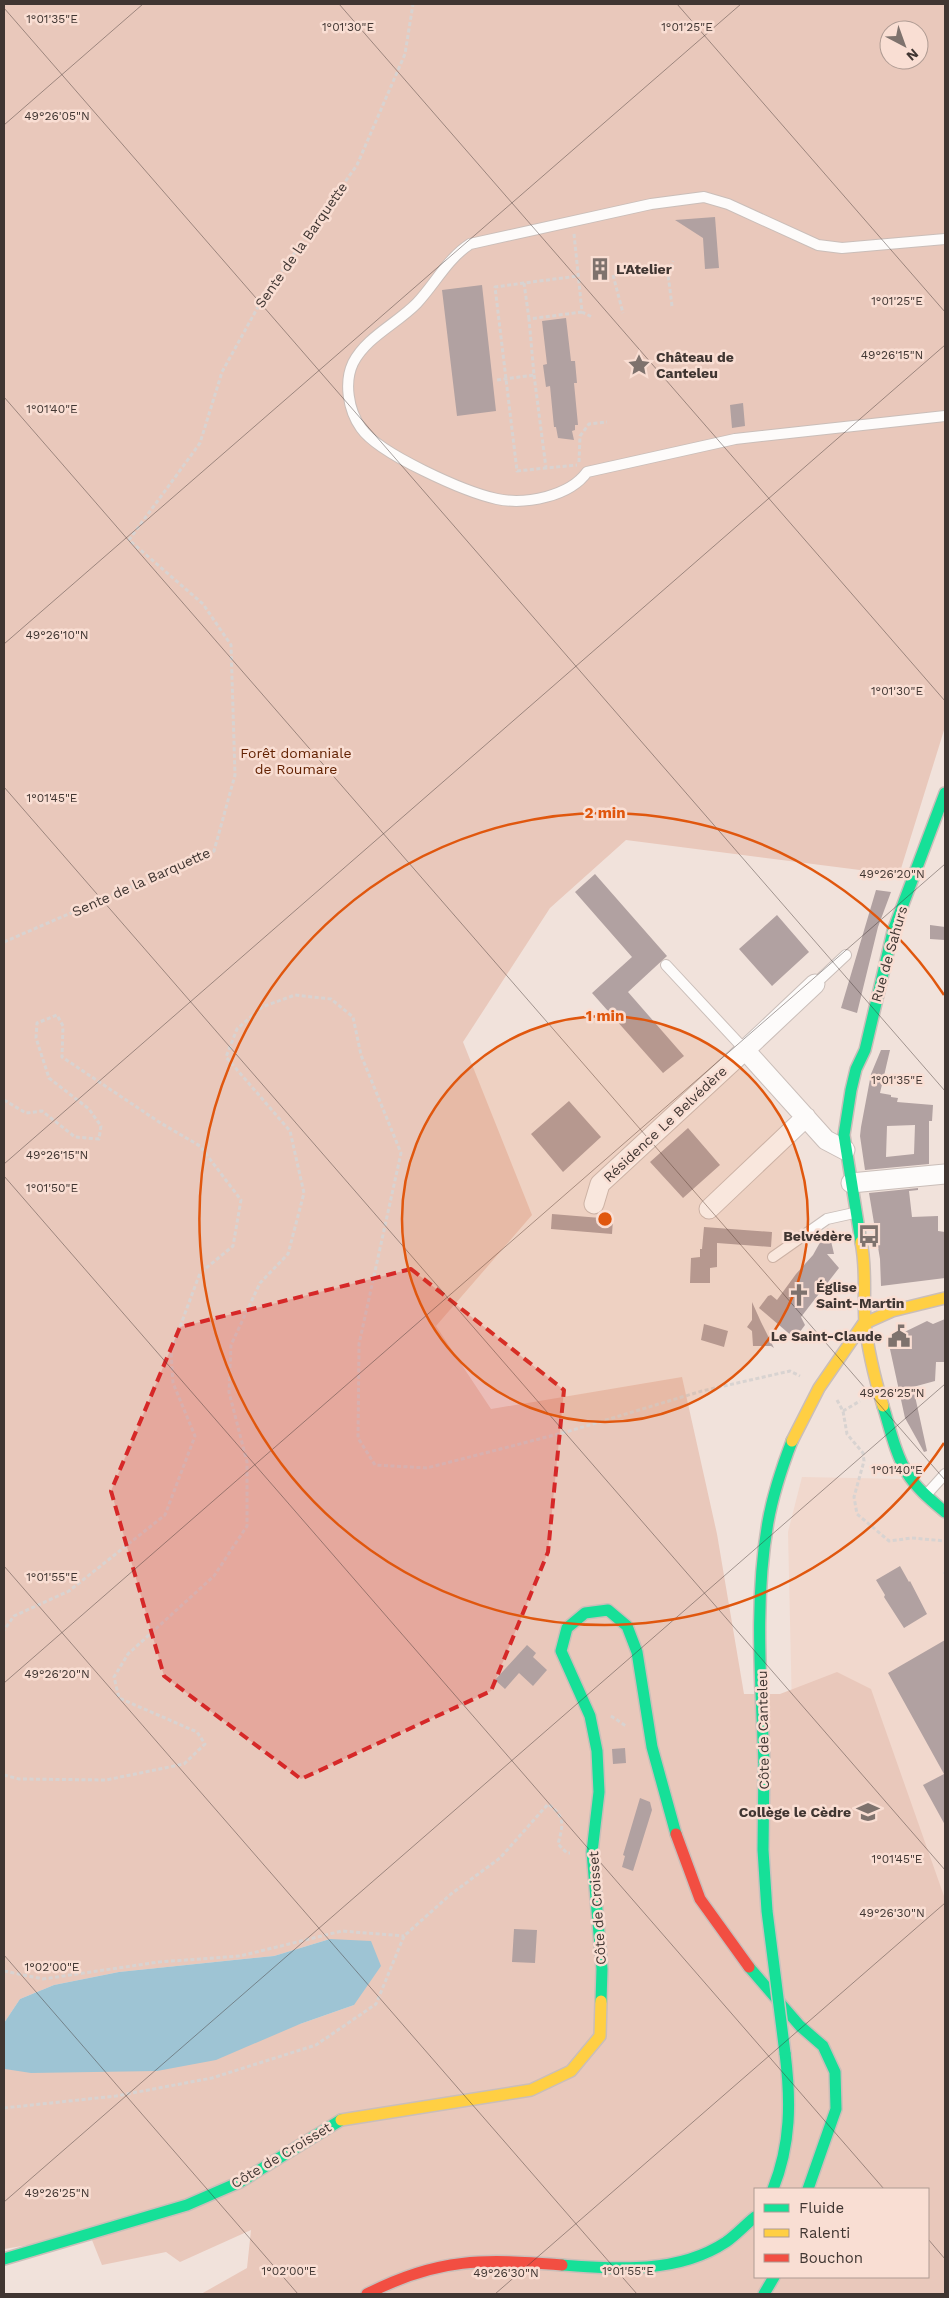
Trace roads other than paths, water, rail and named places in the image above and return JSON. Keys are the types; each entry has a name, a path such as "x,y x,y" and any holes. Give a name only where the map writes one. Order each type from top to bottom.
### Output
{"street":[{"name":"Rue de Sahurs","path":"945,793 939,829 893,931 865,1050 856,1069 851,1090 846,1120 845,1150 865,1262 865,1322 870,1358 898,1454 907,1474 925,1495 945,1512"},
{"name":"Résidence Le Belvédère","path":"594,1204 600,1184 815,984"},
{"path":"745,1050 826,1140 845,1150"},
{"path":"709,1209 806,1117"},
{"path":"851,1183 945,1174"},
{"path":"865,1322 906,1306 945,1298"},
{"name":"Côte de Canteleu","path":"774,2188 780,2175 788,2147 790,2092 767,1911 763,1850 764,1763 761,1582 764,1546 769,1514 782,1468 828,1369 865,1322"},
{"name":"Côte de Croisset","path":"4,2259 187,2205 240,2182 344,2118 531,2090 571,2071 600,2036 602,1969 592,1852 599,1792 597,1751 590,1716 561,1652 567,1628 585,1613 608,1610 628,1626 637,1652 652,1747 671,1819 700,1899 760,1982 800,2026 823,2046 835,2072 836,2110 808,2188"},
{"path":"367,2294 388,2283 418,2272 474,2261 626,2272 650,2272 673,2268 708,2256 727,2245 754,2218"},
{"path":"764,2294 773,2278"}],"lane":[{"path":"945,240 842,248 818,245 728,204 704,197 651,204 470,244 458,252 416,303 359,355 348,376 349,398 353,414 361,429 407,463 498,499 528,499 566,491 579,483 587,472 735,439 945,416"},
{"path":"815,984 846,955"},
{"path":"666,965 745,1050"},
{"path":"773,1257 827,1219 855,1213"},
{"path":"925,1495 945,1474"}],"water":[{"path":"330,1939 371,1941 381,1966 354,2005 300,2024 216,2060 157,2071 31,2073 5,2069 4,2023 20,1999 54,1985 119,1972 274,1956"}],"place":[{"name":"L'Atelier","path":"600,269"},
{"name":"Château de Canteleu","path":"639,365"},
{"name":"Belvédère","path":"869,1236"},
{"name":"Église Saint-Martin","path":"799,1295"},
{"name":"Le Saint-Claude","path":"899,1336"},
{"name":"Collège le Cèdre","path":"868,1812"}],"park label":[{"name":"Forêt domaniale de Roumare","path":"296,762"}]}
